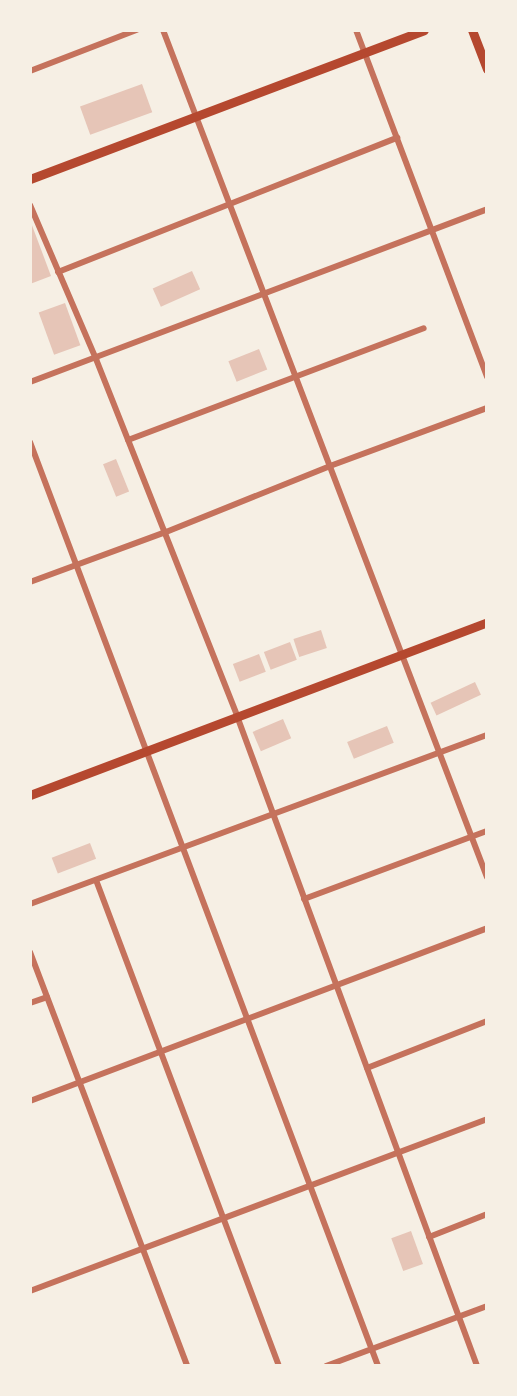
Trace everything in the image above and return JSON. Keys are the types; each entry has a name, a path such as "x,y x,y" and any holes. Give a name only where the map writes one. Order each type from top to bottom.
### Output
{"main road":[{"path":"30,179 424,30"},
{"path":"472,30 487,69"},
{"path":"30,795 487,622"}],"street":[{"path":"30,71 136,30"},
{"path":"163,30 487,877"},
{"path":"356,30 487,377"},
{"path":"58,272 397,138"},
{"path":"30,205 96,359 237,716 477,1366"},
{"path":"30,382 96,359 487,209"},
{"path":"128,440 424,328"},
{"path":"30,582 487,408"},
{"path":"30,442 378,1366"},
{"path":"30,904 487,735"},
{"path":"304,899 487,831"},
{"path":"96,880 279,1366"},
{"path":"30,1101 487,928"},
{"path":"30,952 33,971 47,997 188,1366"},
{"path":"30,1003 47,997"},
{"path":"367,1068 487,1021"},
{"path":"30,1291 487,1119"},
{"path":"429,1237 487,1214"},
{"path":"326,1366 487,1306"}],"building":[{"path":"142,84 152,112 90,135 80,107"},
{"path":"30,220 51,276 30,284"},
{"path":"192,271 200,289 161,307 153,288"},
{"path":"65,303 80,345 54,355 39,313"},
{"path":"259,349 267,369 237,382 228,361"},
{"path":"116,459 129,491 116,497 103,464"},
{"path":"321,630 327,648 299,657 293,639"},
{"path":"290,642 297,660 271,670 264,652"},
{"path":"259,654 266,672 240,682 233,664"},
{"path":"475,682 481,695 437,715 431,703"},
{"path":"283,719 291,738 261,751 253,732"},
{"path":"387,726 394,743 354,759 347,742"},
{"path":"90,843 96,859 58,874 52,858"},
{"path":"411,1231 423,1264 403,1271 391,1238"}]}
